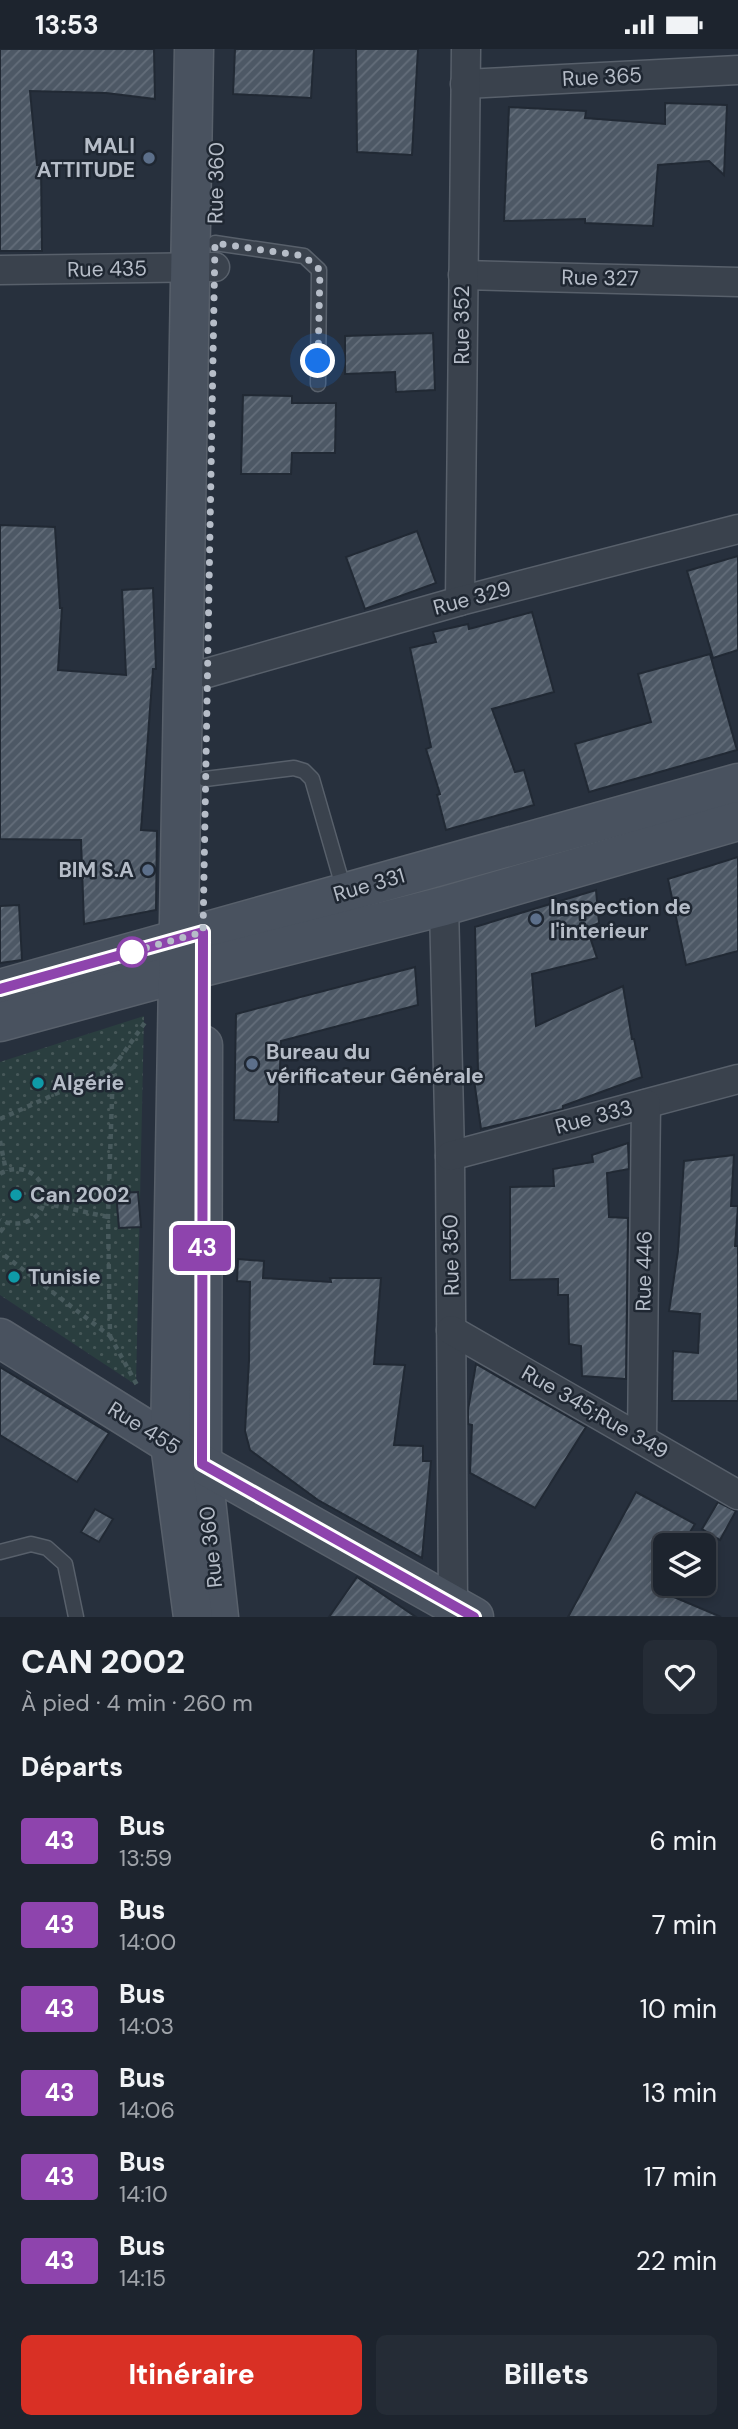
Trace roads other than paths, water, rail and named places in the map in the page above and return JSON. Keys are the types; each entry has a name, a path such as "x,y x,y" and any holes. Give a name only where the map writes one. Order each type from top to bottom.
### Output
{"main road":[{"path":"190,953 206,259 194,49"},
{"name":"Rue 360","path":"192,1617 186,1454 190,953 205,779 206,259 218,49"},
{"name":"Rue 331","path":"0,1022 190,953 345,892 738,783"},
{"name":"Rue 331","path":"0,989 444,906 738,821"},
{"name":"Rue 455","path":"0,1338 186,1454 463,1611"},
{"name":"Rue 360","path":"186,1454 219,1617"}],"street":[{"name":"Rue 352","path":"460,601 466,49"},
{"name":"Rue 365","path":"466,84 738,70"},
{"name":"Rue 435","path":"0,270 206,259"},
{"name":"Rue 327","path":"463,275 738,282"},
{"name":"Rue 329","path":"207,673 460,601 738,529"},
{"name":"Rue 350","path":"444,906 451,1330 463,1611"},
{"name":"Rue 333","path":"450,1156 738,1079"},
{"name":"Rue 446","path":"642,1439 646,1104"},
{"name":"Rue 345;Rue 349","path":"451,1330 738,1495"}],"lane":[{"path":"206,259 304,256 320,270 318,384"},
{"path":"205,779 294,768 303,771 312,779 345,892"},
{"path":"0,1552 31,1544 47,1548 65,1564 76,1617"}],"place":[{"name":"MALI ATTITUDE","path":"149,158"},
{"name":"BIM S.A","path":"148,870"},
{"name":"Inspection de l'interieur","path":"536,919"},
{"name":"Bureau du vérificateur Générale","path":"252,1064"},
{"name":"Algérie","path":"38,1083"},
{"name":"Can 2002","path":"16,1195"},
{"name":"Tunisie","path":"14,1277"}]}
